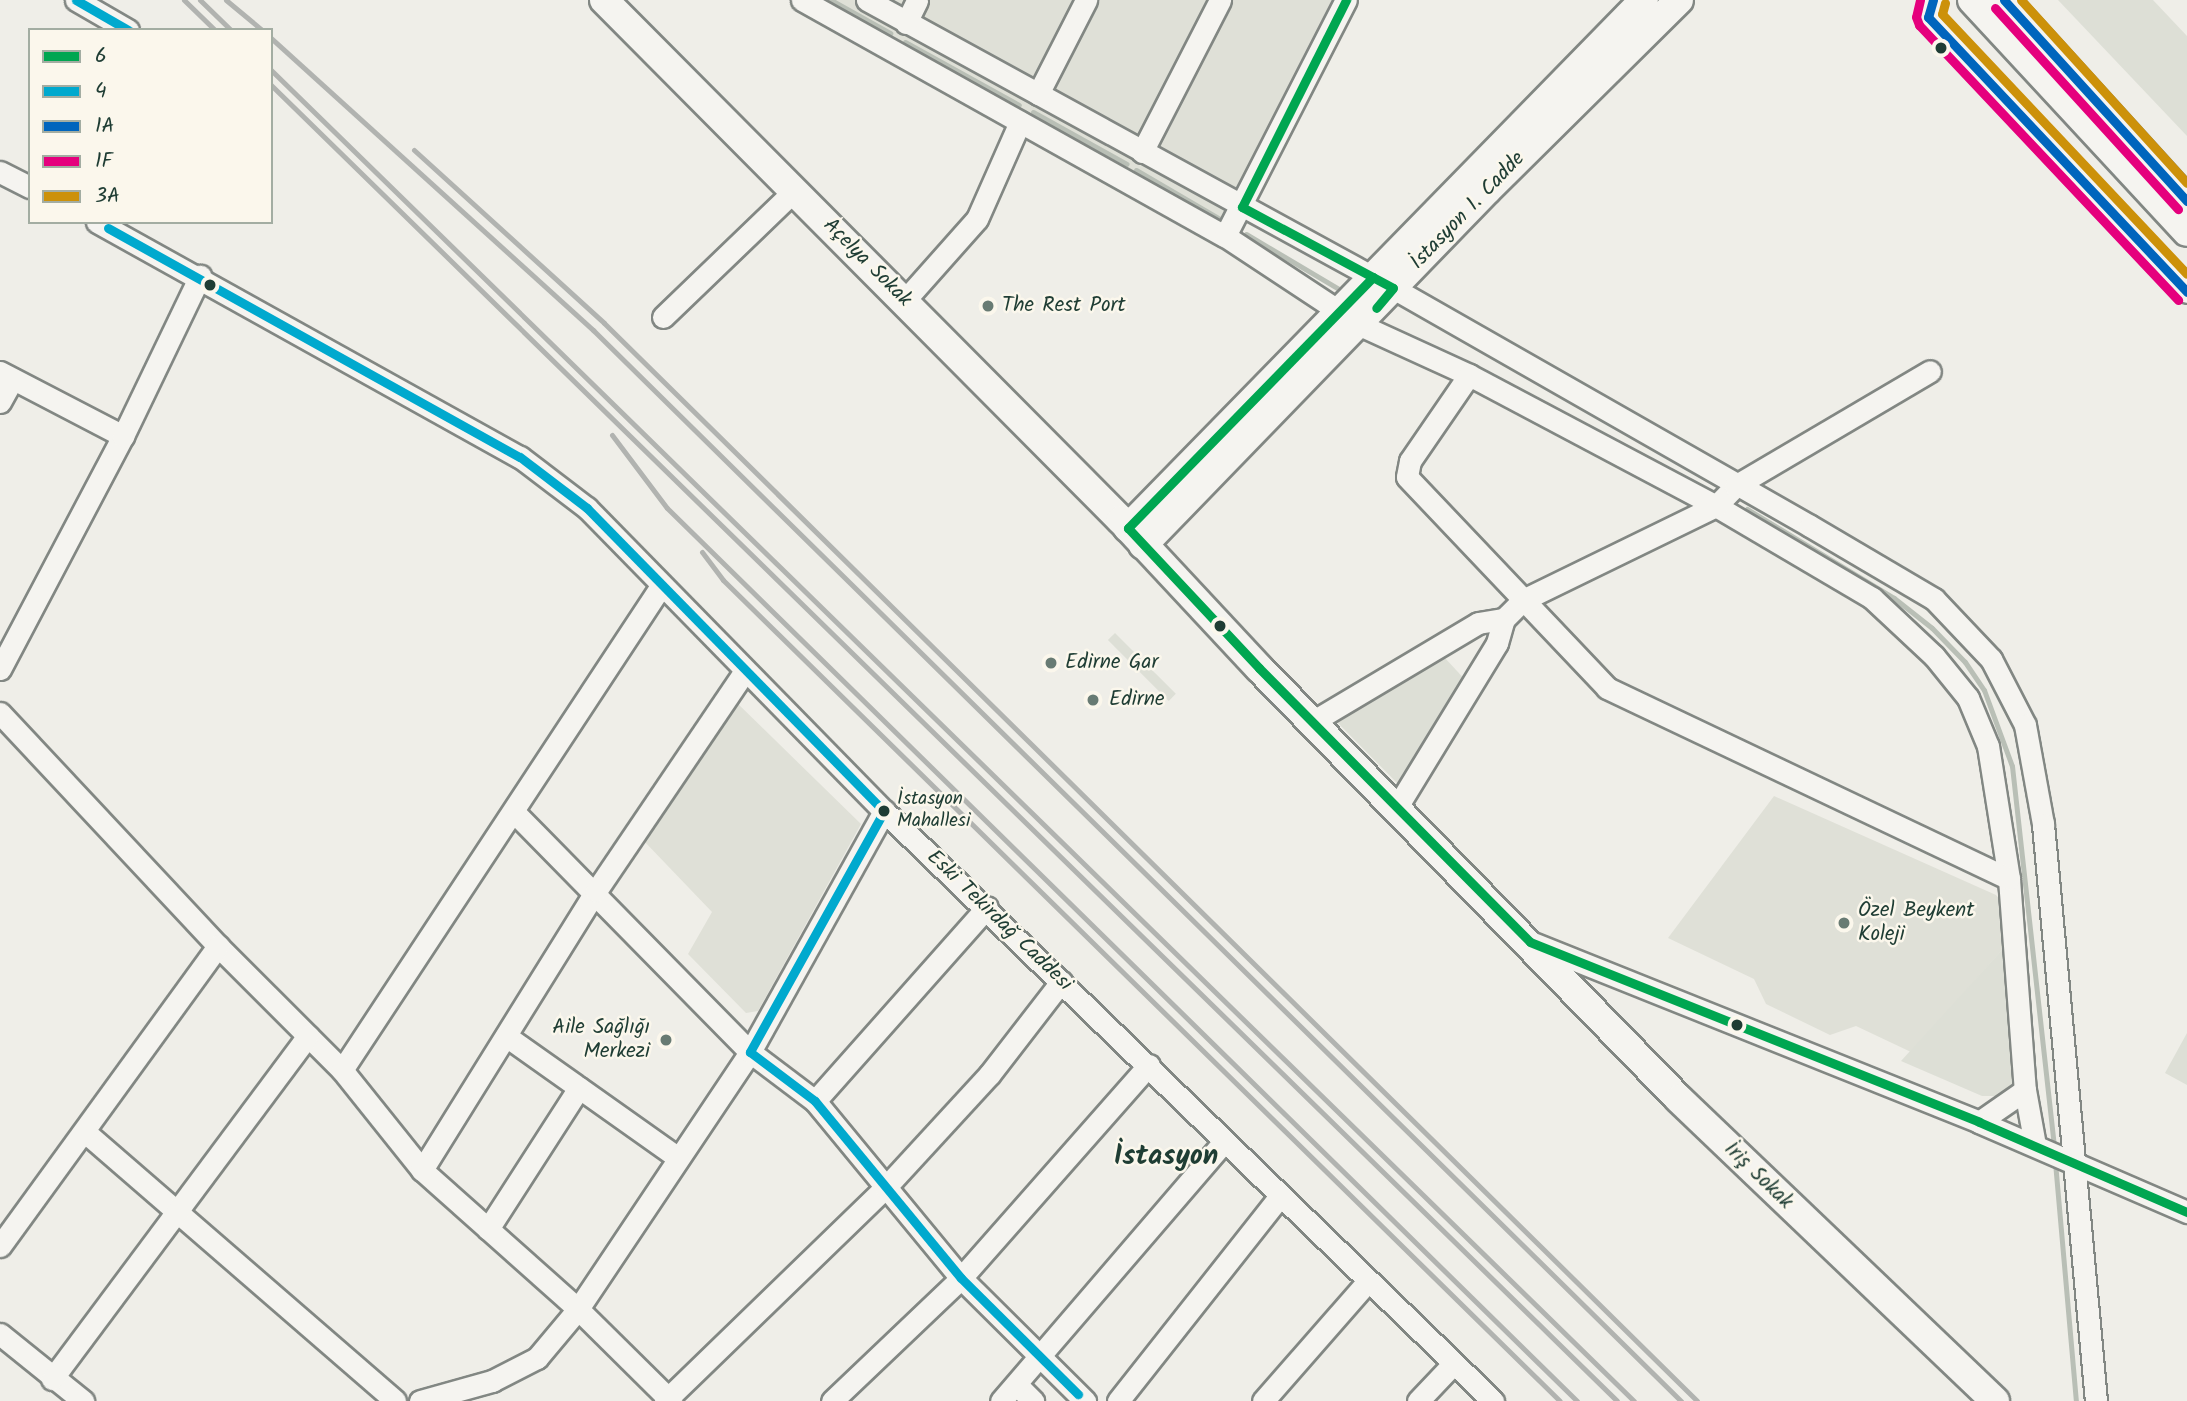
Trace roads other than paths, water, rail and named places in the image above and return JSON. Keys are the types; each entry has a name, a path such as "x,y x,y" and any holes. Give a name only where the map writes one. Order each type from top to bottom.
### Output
{"main road":[{"name":"Açelya Sokak","path":"604,0 905,300 1136,536 1312,722"},
{"name":"İstasyon 1. Cadde","path":"1136,536 1350,318 1644,0"},
{"name":"İstasyon 1. Cadde","path":"1383,283 1679,0"},
{"path":"1972,0 2187,232"},
{"path":"2004,0 2187,201"},
{"name":"İriş Sokak","path":"1312,722 1530,942 1679,1099 1995,1401"}],"street":[{"path":"76,0 125,28"},
{"path":"803,0 1225,236 1350,318 1469,375 1716,506 1872,598 1934,656 1968,698 1988,746 2009,879 2025,1090 2035,1145"},
{"path":"867,0 1383,283 1934,599 1991,659 2025,725 2043,824 2077,1162 2096,1401"},
{"path":"906,23 917,0"},
{"path":"1038,94 1086,0"},
{"path":"1142,152 1220,0"},
{"path":"1225,236 1346,0"},
{"path":"1933,0 1928,17 2187,292"},
{"path":"905,300 976,219 1020,122"},
{"path":"0,172 28,186"},
{"path":"663,317 794,191"},
{"name":"Eski Tekirdağ Caddesi","path":"106,224 520,457 587,508 884,811 987,906 1224,1142 1493,1401"},
{"path":"0,669 123,436 200,276"},
{"path":"1396,807 1497,643 1504,619 1523,600 1716,506 1735,486 1930,371"},
{"path":"1469,375 1410,461 1407,477 1607,688 2009,879"},
{"path":"0,402 6,376 123,436"},
{"path":"342,1070 515,813 661,586"},
{"path":"1312,722 1478,622 1504,619"},
{"path":"422,1170 596,891 744,671"},
{"path":"0,713 218,946 342,1070 422,1170 578,1309 668,1400 885,1188 989,1075 1061,982"},
{"path":"421,1401 492,1381 537,1358 578,1309 677,1157 750,1052 884,811"},
{"path":"515,813 596,891 750,1052 815,1101 961,1278 1085,1401"},
{"path":"815,1101 987,906"},
{"path":"1530,942 2077,1162 2187,1212"},
{"path":"0,1246 218,946"},
{"path":"52,1379 308,1036"},
{"path":"506,1036 677,1157"},
{"path":"832,1401 961,1278 1149,1065"},
{"path":"488,1229 579,1088"},
{"path":"1979,1122 2025,1090"},
{"path":"85,1132 395,1401"},
{"path":"1001,1401 1040,1359 1224,1142"},
{"path":"1118,1401 1280,1196"},
{"path":"1263,1401 1368,1281"},
{"path":"0,1334 52,1379 83,1401"},
{"path":"1418,1401 1454,1363"},
{"path":"472,1401 492,1381"},
{"path":"1017,1385 1032,1401"}],"waterway":[{"path":"831,0 890,33"},
{"path":"905,42 1019,105"},
{"path":"1033,112 1127,164"},
{"path":"1136,170 1220,219"},
{"path":"1246,234 1344,292"},
{"path":"1747,509 1894,598 1932,628 1965,662 1984,690 2012,766 2054,1148"},
{"path":"2055,1162 2076,1401"}],"railway":[{"path":"184,0 213,28"},
{"path":"200,0 229,28"},
{"path":"226,0 260,28"},
{"path":"273,40 593,330 1681,1401"},
{"path":"273,72 1634,1401"},
{"path":"273,87 1617,1401"},
{"path":"414,150 604,323 1697,1401"},
{"path":"612,435 667,508 1577,1401"},
{"path":"702,552 723,580 1560,1401"}],"place":[{"name":"The Rest Port","path":"988,306"},
{"name":"Edirne Gar","path":"1051,663"},
{"name":"Edirne","path":"1093,700"},
{"name":"İstasyon Mahallesi","path":"884,811"},
{"name":"Özel Beykent Koleji","path":"1844,923"},
{"name":"Aile Sağlığı Merkezi","path":"666,1040"}],"district":[{"name":"İstasyon","path":"1166,1157"}]}
